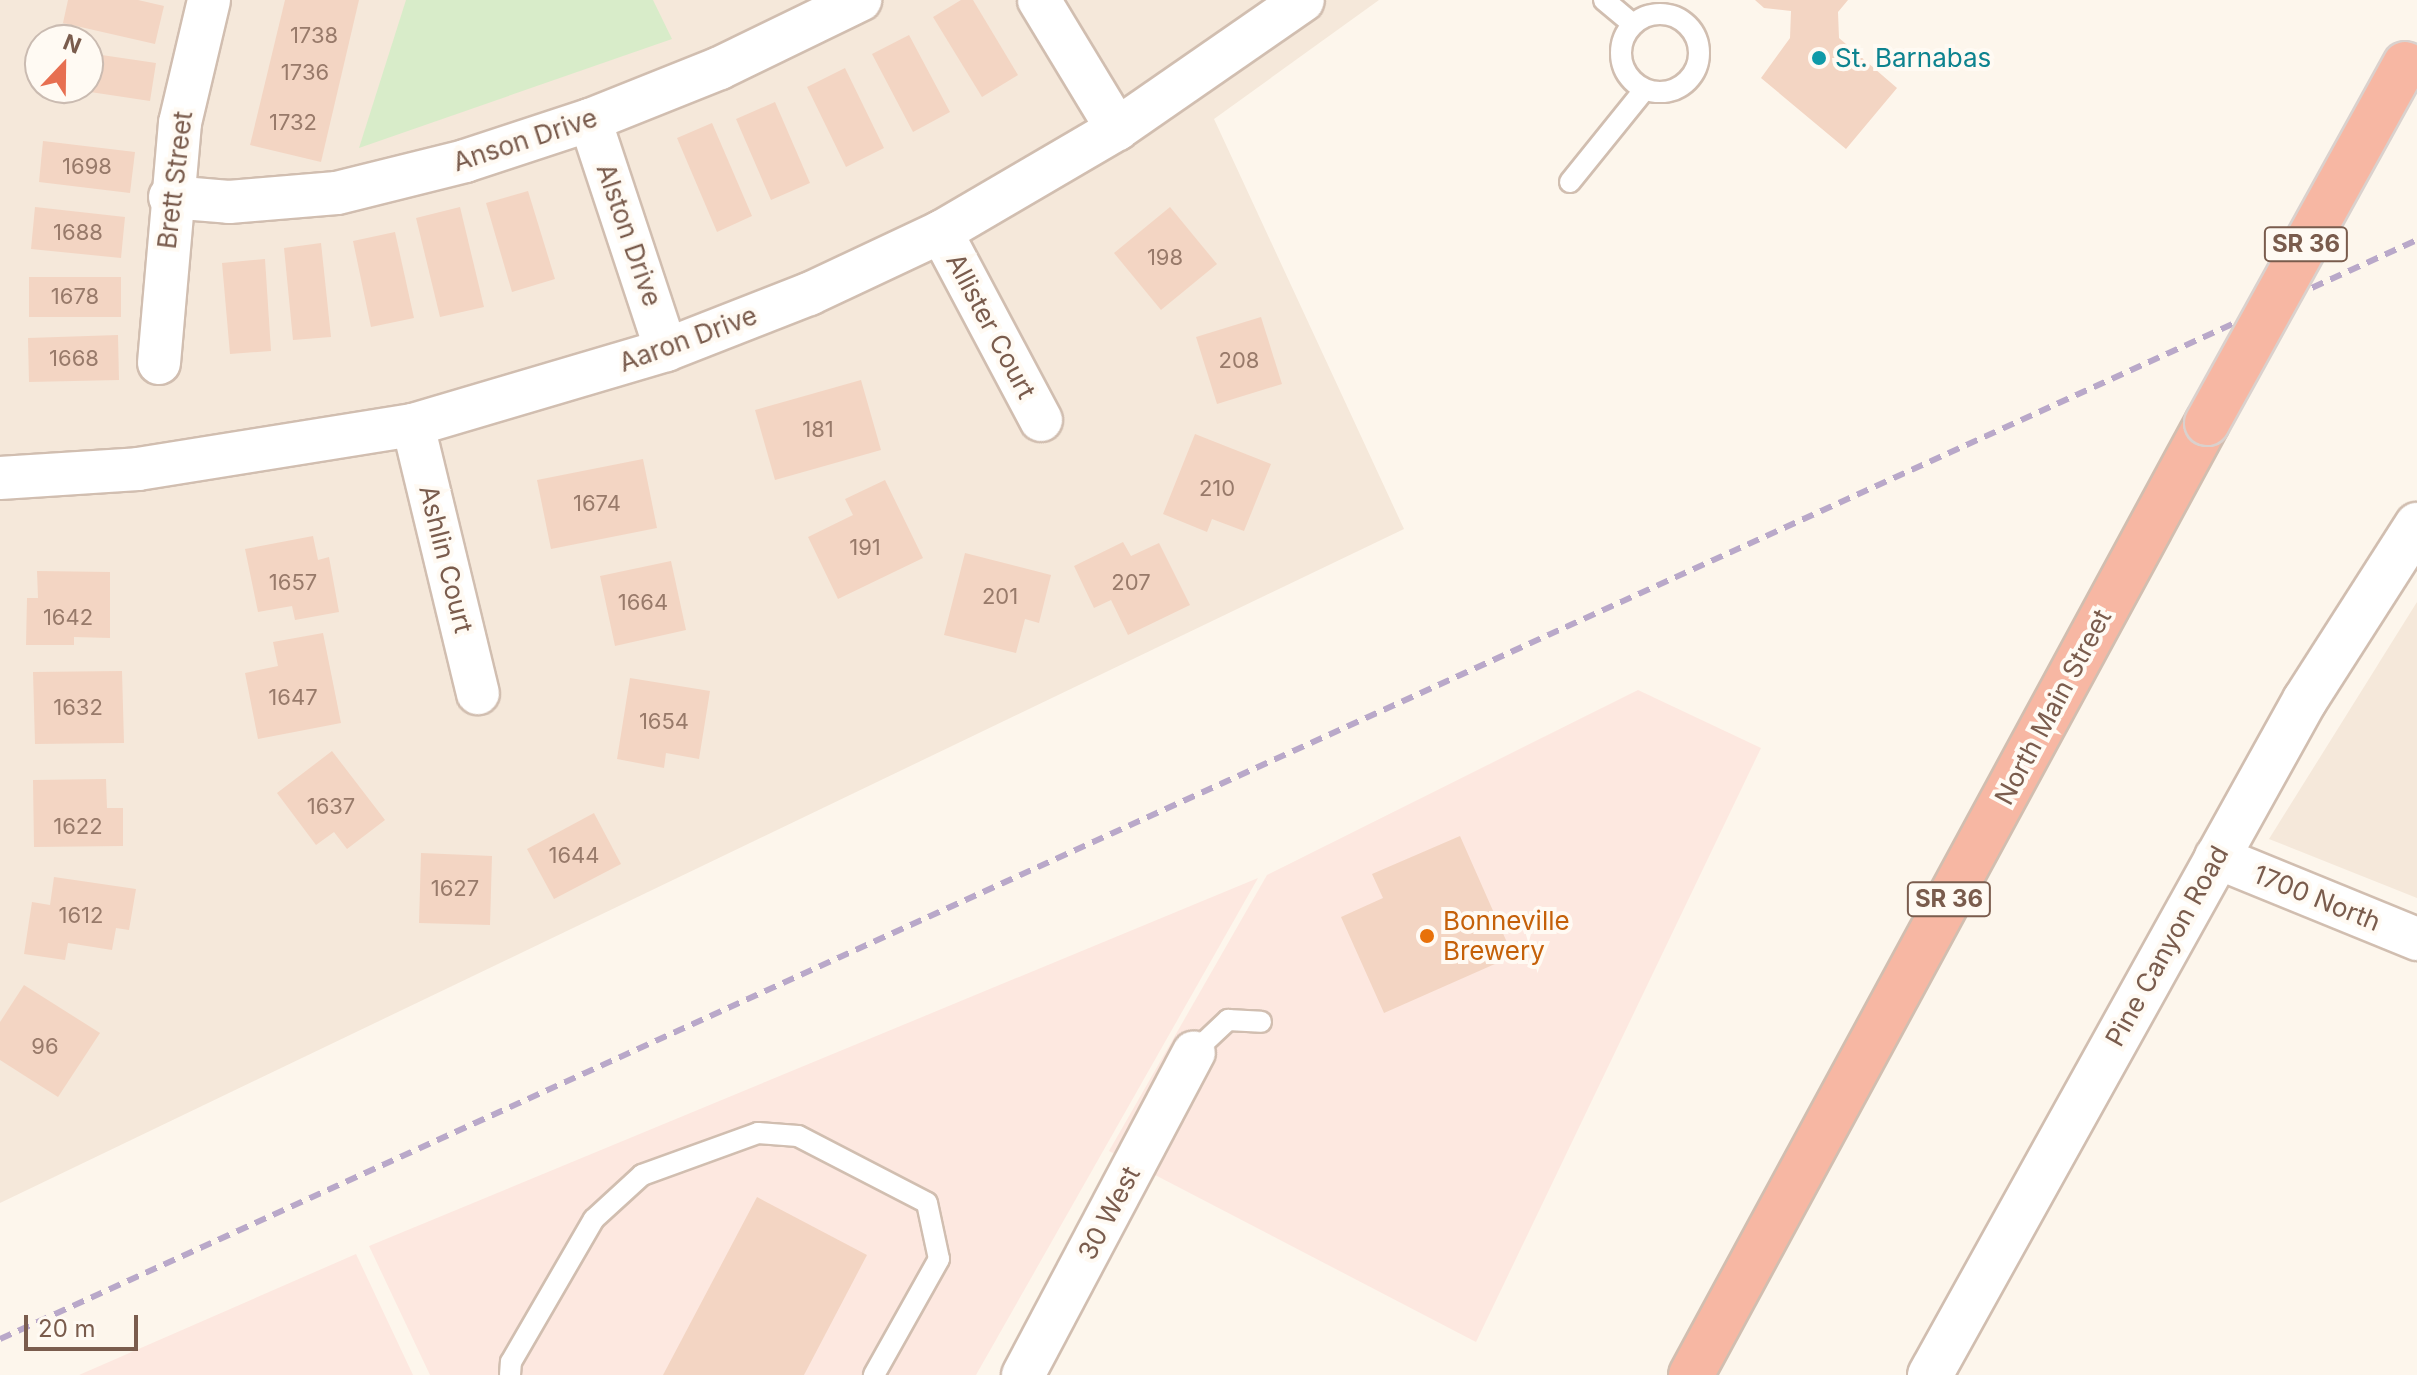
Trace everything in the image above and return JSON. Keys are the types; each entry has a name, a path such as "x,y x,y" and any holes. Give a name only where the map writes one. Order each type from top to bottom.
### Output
{"highway":[{"name":"North Main Street","path":"1691,1375 2411,52"}],"street":[{"name":"Brett Street","path":"159,363 170,197 180,123 209,0"},
{"name":"Anson Drive","path":"170,197 229,202 337,193 465,161 590,120 720,68 860,0"},
{"path":"1039,0 1117,129"},
{"name":"Aaron Drive","path":"0,478 138,469 413,425 666,350 809,294 941,232 1117,129 1303,0"},
{"name":"Alston Drive","path":"590,120 666,350"},
{"name":"Allister Court","path":"941,232 1041,420"},
{"name":"Ashlin Court","path":"413,425 478,693"},
{"name":"Pine Canyon Road","path":"1930,1375 2305,700 2417,525"},
{"name":"1700 North","path":"2216,857 2417,939"},
{"name":"30 West","path":"1023,1375 1194,1052"}],"lane":[{"path":"1604,0 1633,24"},
{"path":"1668,14 1685,22 1698,42 1699,61 1687,82 1670,91 1645,89 1630,77 1622,60 1623,40 1633,24 1649,15 1668,14"},
{"path":"1570,182 1645,89"},
{"path":"1194,1052 1228,1020 1261,1022"},
{"path":"510,1375 511,1362 594,1219 642,1175 758,1133 798,1136 927,1203 939,1259 874,1375"}],"shaded area":[{"path":"0,0 1379,0 1214,119 1404,529 0,1203"},
{"path":"2417,602 2417,898 2269,839"},
{"path":"1638,690 1761,748 1476,1342 1109,1151 1267,875"},
{"path":"1258,878 976,1375 430,1375 369,1246"},
{"path":"356,1254 413,1375 79,1375"}],"green space":[{"path":"406,0 653,0 672,39 359,148"}],"building":[{"path":"68,0 138,0 164,6 155,44 104,32 104,24 63,23"},
{"path":"285,0 359,0 321,162 250,145"},
{"path":"961,0 973,0 1018,75 982,97 933,17"},
{"name":"St. Barnabas","path":"1755,0 1848,0 1838,12 1839,38 1897,88 1846,149 1761,78 1790,38 1791,11 1764,8"},
{"path":"909,35 950,112 913,132 872,54"},
{"path":"104,55 156,63 150,101 104,94"},
{"path":"845,68 884,148 846,167 807,87"},
{"path":"775,102 810,183 771,200 736,119"},
{"path":"712,123 752,216 717,232 677,138"},
{"path":"43,141 135,152 130,193 39,182"},
{"path":"528,191 555,279 512,292 486,203"},
{"path":"35,207 125,217 121,258 31,249"},
{"path":"460,207 484,307 440,317 416,218"},
{"path":"1170,207 1217,264 1161,310 1114,253"},
{"path":"395,232 414,318 371,327 353,241"},
{"path":"321,243 331,337 293,340 284,248"},
{"path":"265,259 271,351 230,354 222,263"},
{"path":"29,277 121,277 121,317 29,317"},
{"path":"1261,317 1282,384 1217,404 1196,337"},
{"path":"118,335 119,380 29,382 28,338"},
{"path":"861,380 881,450 775,480 755,410"},
{"path":"1195,434 1271,464 1244,531 1212,519 1207,532 1163,514"},
{"path":"643,459 657,528 551,549 537,480"},
{"path":"885,480 923,558 838,599 808,537 853,515 845,499"},
{"path":"313,536 318,560 329,557 339,612 295,620 292,606 258,612 245,549"},
{"path":"1123,542 1131,556 1159,543 1190,605 1128,635 1111,600 1094,608 1074,566"},
{"path":"965,553 1051,575 1039,623 1025,619 1016,653 944,635"},
{"path":"671,561 686,630 615,646 600,576"},
{"path":"37,571 110,572 110,638 74,637 74,645 26,645 27,598 38,598"},
{"path":"323,633 341,723 258,739 245,673 278,666 273,642"},
{"path":"122,671 124,743 35,744 33,672"},
{"path":"630,678 710,691 699,759 666,753 664,768 617,759"},
{"path":"332,751 385,820 347,849 334,832 316,845 277,793"},
{"path":"106,779 107,808 123,808 123,846 34,847 33,780"},
{"path":"594,813 621,864 554,899 527,849"},
{"name":"Bonneville Brewery","path":"1460,836 1513,956 1384,1013 1341,917 1383,898 1372,874"},
{"path":"421,853 492,856 490,925 419,923"},
{"path":"54,877 136,889 129,930 116,928 112,950 68,943 65,960 24,954 32,902 50,905"},
{"path":"24,985 100,1033 58,1097 0,1060 0,1022"},
{"path":"757,1197 867,1255 804,1375 663,1375"}],"railway":[{"path":"0,1339 2417,240"}],"place":[{"name":"St. Barnabas","path":"1819,58"},
{"name":"Bonneville Brewery","path":"1427,936"}]}
